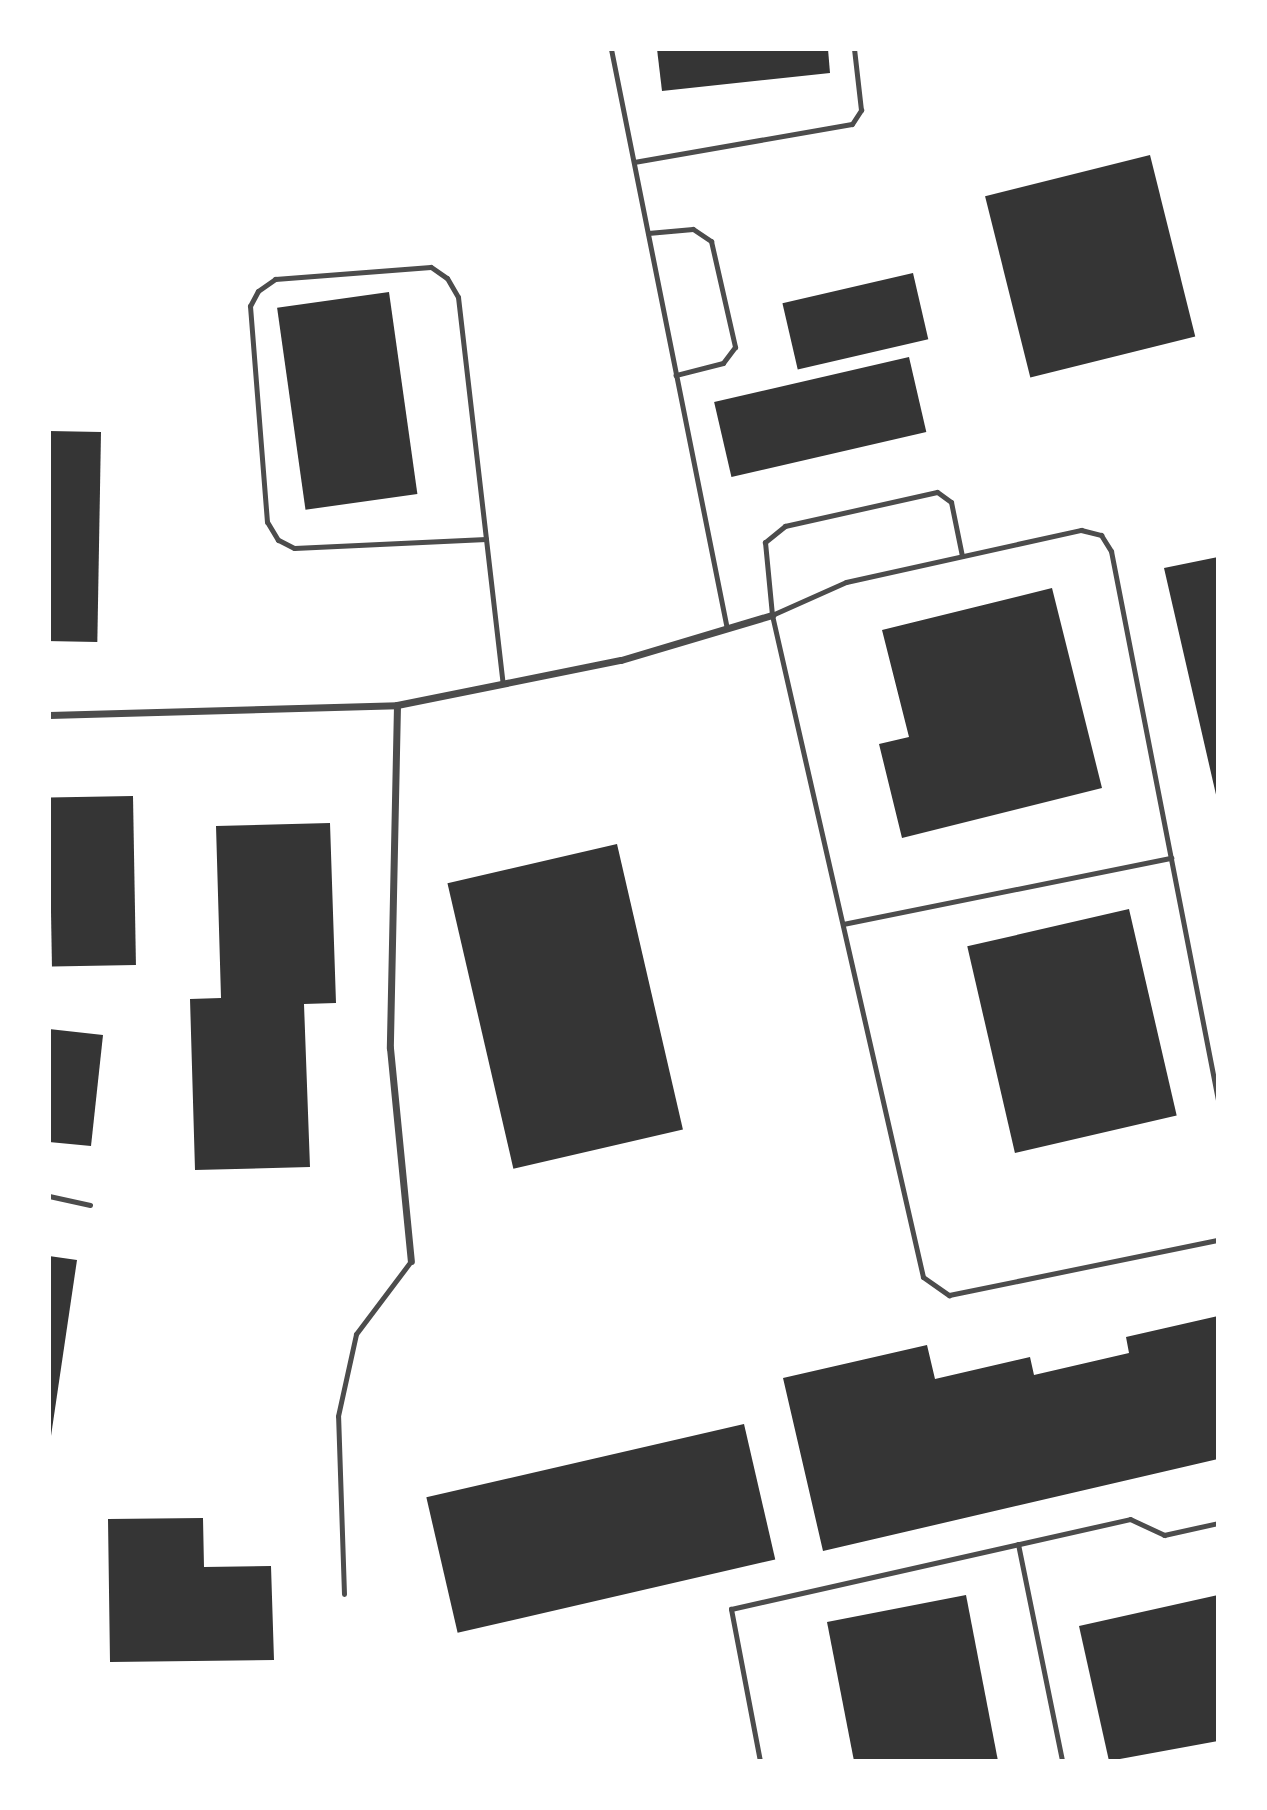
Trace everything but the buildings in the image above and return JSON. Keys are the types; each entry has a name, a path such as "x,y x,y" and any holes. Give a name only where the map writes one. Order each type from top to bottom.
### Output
{"street":[{"path":"49,715 397,705 621,660 772,615"},
{"path":"397,705 390,1048 411,1261"}],"lane":[{"path":"611,49 727,629"},
{"path":"634,162 852,124 861,110 854,49"},
{"path":"648,233 693,229 711,241 735,347 723,363 676,375"},
{"path":"486,538 294,548 278,540 267,522 255,374 250,306 258,290 275,279 431,267 447,278 458,298 503,683"},
{"path":"962,556 951,502 937,492 785,526 765,542 772,615 923,1277 934,1289 949,1295 1218,1240"},
{"path":"772,615 846,582 1081,530 1101,535 1111,551 1218,1100"},
{"path":"843,924 1171,858"},
{"path":"49,1196 90,1205"},
{"path":"344,1594 338,1416 356,1334 411,1261"},
{"path":"760,1761 731,1609 1129,1519 1164,1535 1218,1523"},
{"path":"1018,1544 1062,1761"}]}
